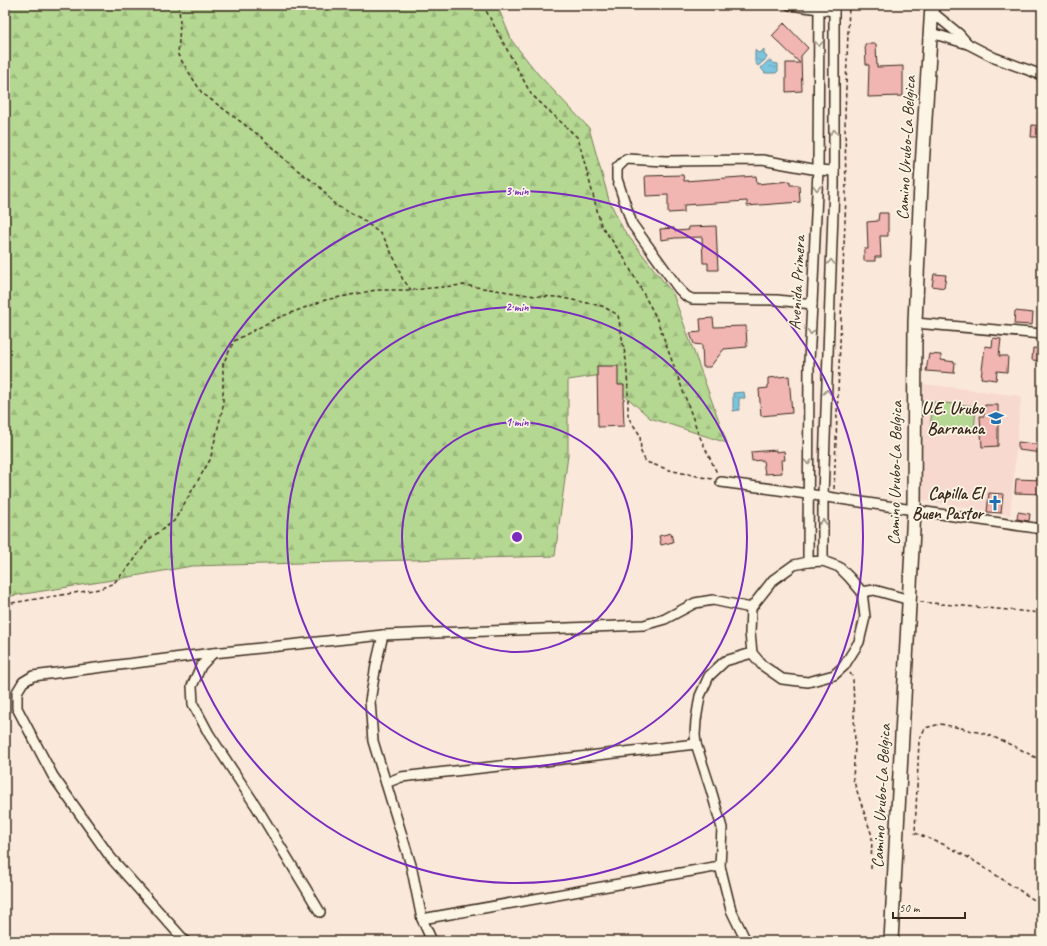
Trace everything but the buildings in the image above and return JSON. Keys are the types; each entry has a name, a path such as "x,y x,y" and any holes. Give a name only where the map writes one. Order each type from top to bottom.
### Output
{"main road":[{"name":"Camino Urubo-La Belgica","path":"891,941 916,601 914,511 915,323 921,184 932,8"}],"street":[{"path":"790,5 834,8"},
{"name":"Avenida Primera","path":"808,562 808,361 818,170 819,8"},
{"name":"Avenida Primera","path":"823,560 823,495 834,171 834,8"},
{"path":"932,8 968,44"},
{"path":"931,32 968,44 995,58 1042,75"},
{"path":"812,304 777,300 692,299 686,296 679,289 632,224 617,179 616,168 626,159 762,160 818,170 834,171"},
{"path":"915,323 1042,334"},
{"path":"721,482 823,495 914,511 1042,529"},
{"path":"823,560 839,567 862,592 865,617 859,642 844,666 834,675 808,682 782,679 770,672 752,653 750,633 751,608 773,580 794,565 823,560"},
{"path":"862,592 874,590 916,601"},
{"path":"185,941 111,858 53,776 17,708 17,692 23,682 33,676 213,653 383,635 644,624 665,619 695,603 713,600 751,608"},
{"path":"383,635 370,701 373,741 412,865 422,919 432,941"},
{"path":"213,653 201,666 192,686 193,704 209,734 256,806 320,912"},
{"path":"746,941 731,910 720,866 722,828 712,790 696,744 696,720 700,696 709,676 725,660 752,653"},
{"path":"386,783 402,777 696,744"},
{"path":"422,919 720,866"}],"path":[{"path":"179,5 180,24 178,55 202,93 260,136 292,166 319,186 335,205 362,219 383,236 402,278 411,290"},
{"path":"483,5 531,94 578,138 601,225 623,256 656,317 700,434 721,482"},
{"path":"834,498 846,197 845,115 849,5"},
{"path":"5,604 99,589 114,583 132,563 148,540 174,521 210,460 223,407 223,364 234,341 275,320 325,300 376,290 411,290 463,285 535,296 558,297 602,306 618,315 626,360 628,416 640,435 641,452 646,462 673,471 705,476 721,482"},
{"path":"916,601 1042,613"},
{"path":"844,666 853,678 855,745 853,779 872,836 872,869"},
{"path":"1042,761 989,735 940,724 925,728 919,741 916,833 945,845 971,859 1042,905"}],"shaded area":[{"path":"924,384 1021,396 1010,515 921,500"}],"green space":[{"path":"5,5 497,5 512,41 538,74 589,128 609,200 623,229 673,294 727,443 650,418 602,375 568,380 568,455 555,556 192,566 5,597"},
{"path":"933,402 976,406 974,432 930,428"}],"water":[{"path":"764,49 764,54 767,57 758,66 755,62 755,50 758,53"},
{"path":"768,61 778,64 778,71 776,73 765,73 761,68"},
{"path":"744,392 745,398 739,398 739,410 733,411 733,393"}],"place":[{"name":"U.E. Urubo Barranca","path":"996,418"},
{"name":"Capilla El Buen Pastor","path":"995,503"}]}
